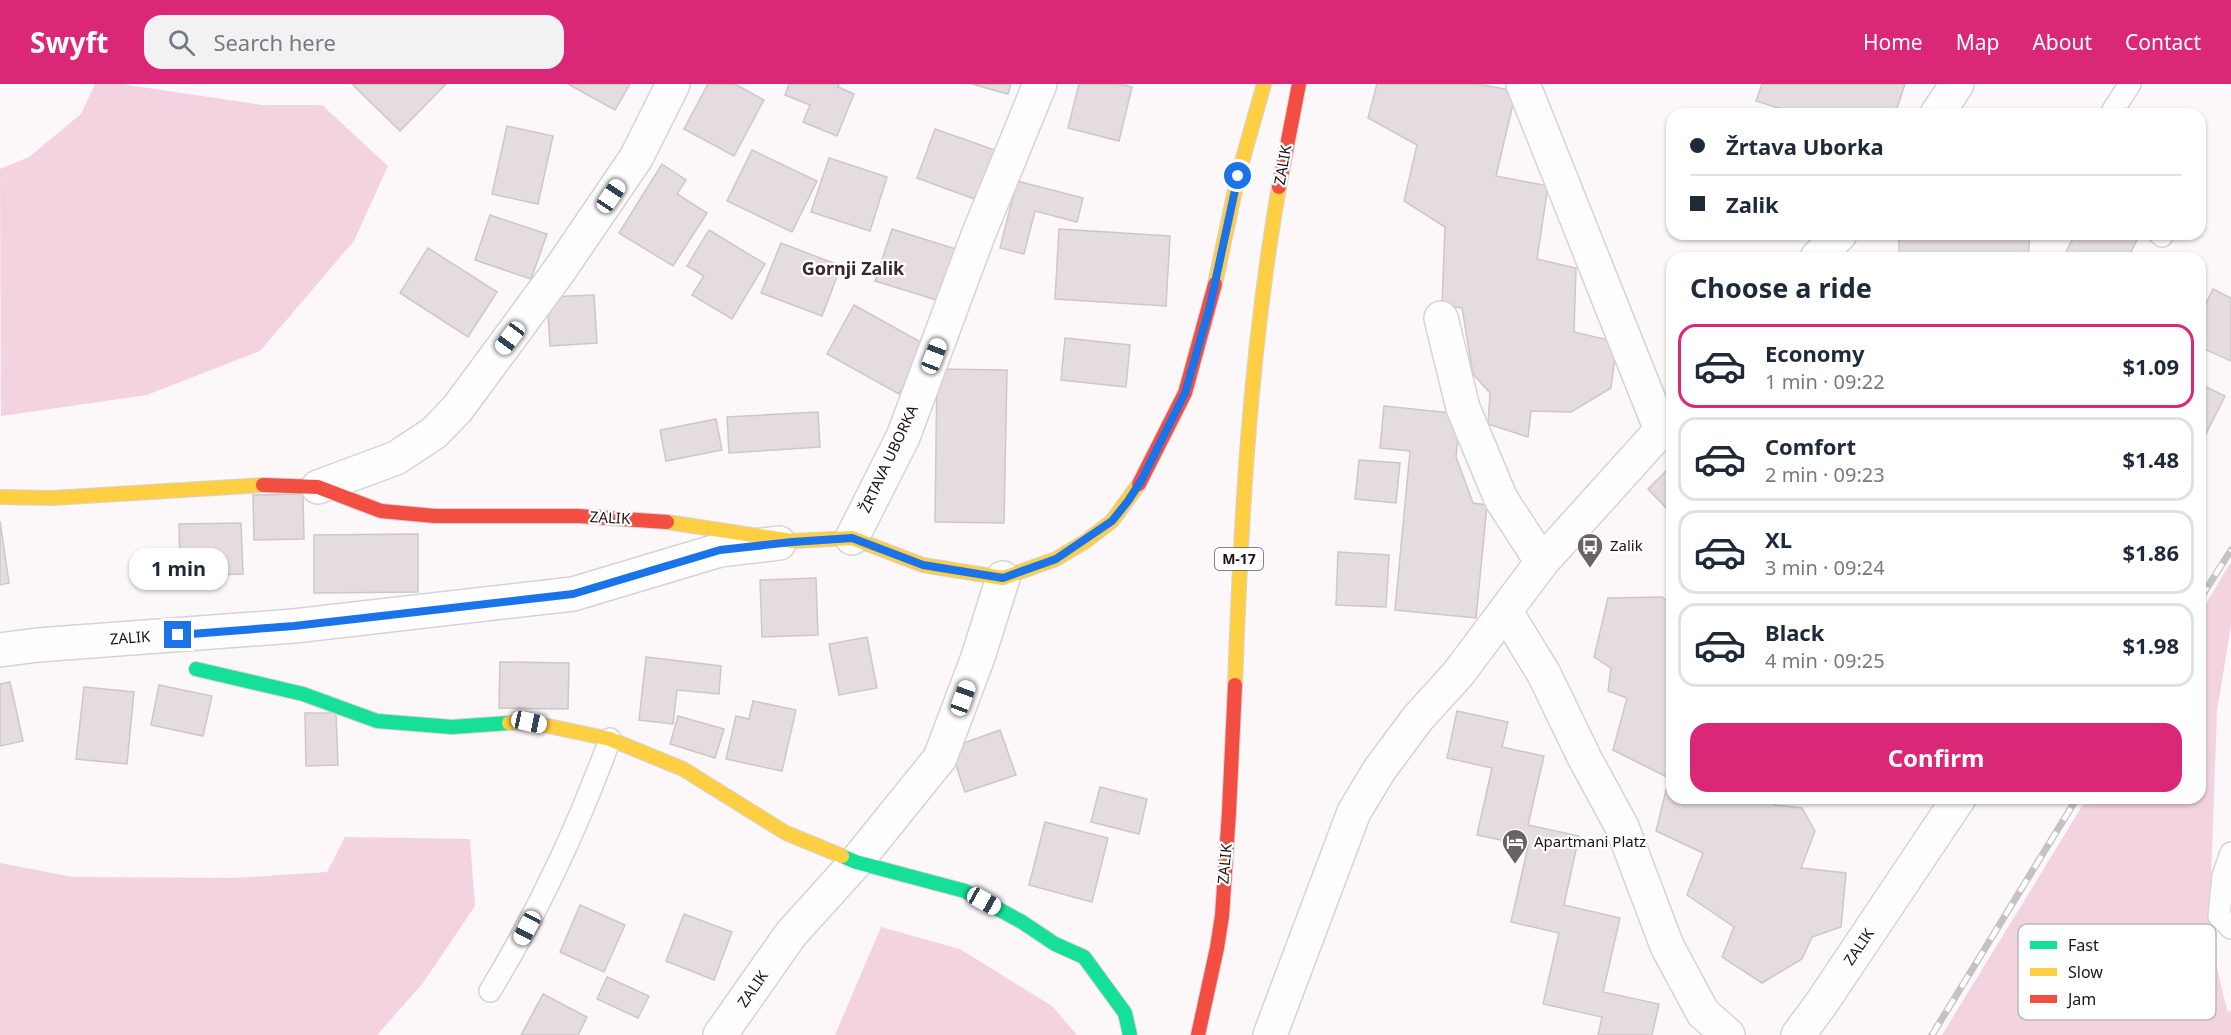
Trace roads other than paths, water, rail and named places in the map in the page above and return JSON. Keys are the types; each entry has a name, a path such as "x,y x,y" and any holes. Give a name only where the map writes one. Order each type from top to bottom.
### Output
{"street":[{"path":"318,487 396,458 434,433 458,408 559,272 636,158 673,84"},
{"name":"ŽRTAVA UBORKA","path":"852,538 903,437 980,233 1040,84"},
{"path":"852,538 923,565 1003,578 1056,559 1086,541 1112,521 1141,481 1185,393 1210,306 1238,176 1264,84"},
{"name":"ZALIK","path":"1198,1035 1219,934 1226,858 1233,754 1235,642 1242,510 1258,333 1274,214 1299,84"},
{"path":"1523,84 1666,422"},
{"path":"1941,108 1957,84"},
{"path":"1823,252 1834,240"},
{"path":"1441,318 1463,408 1501,499 1542,562"},
{"path":"1270,1035 1354,812 1380,769 1418,717 1458,674 1542,562 1666,425"},
{"name":"ZALIK","path":"0,497 53,498 266,485 318,487 381,511 435,516 578,516 666,522 792,542"},
{"name":"ZALIK","path":"0,650 38,645 294,626 573,594 720,550 852,538"},
{"name":"ZALIK","path":"720,1035 791,934 856,862 940,758 978,657 1003,578"},
{"path":"1506,612 1544,674 1584,757 1622,827 1667,946 1703,1013 1728,1035"},
{"path":"196,669 303,694 377,721 452,727 529,722 610,739 683,769 786,833 856,862 965,891 1022,922 1055,944 1084,957 1125,1013 1130,1035"},
{"name":"ZALIK","path":"1798,1035 1955,804"}],"lane":[{"path":"2113,108 2130,84"},
{"path":"490,991 518,944 568,845 610,739"},
{"path":"2231,853 2223,876 2220,916 2231,927"}],"railway":[{"path":"2206,590 2231,550"},
{"path":"1932,1035 2073,804"}],"place":[{"name":"Zalik","path":"1590,569"},
{"name":"Apartmani Platz","path":"1515,865"}],"district":[{"name":"Gornji Zalik","path":"853,269"}]}
